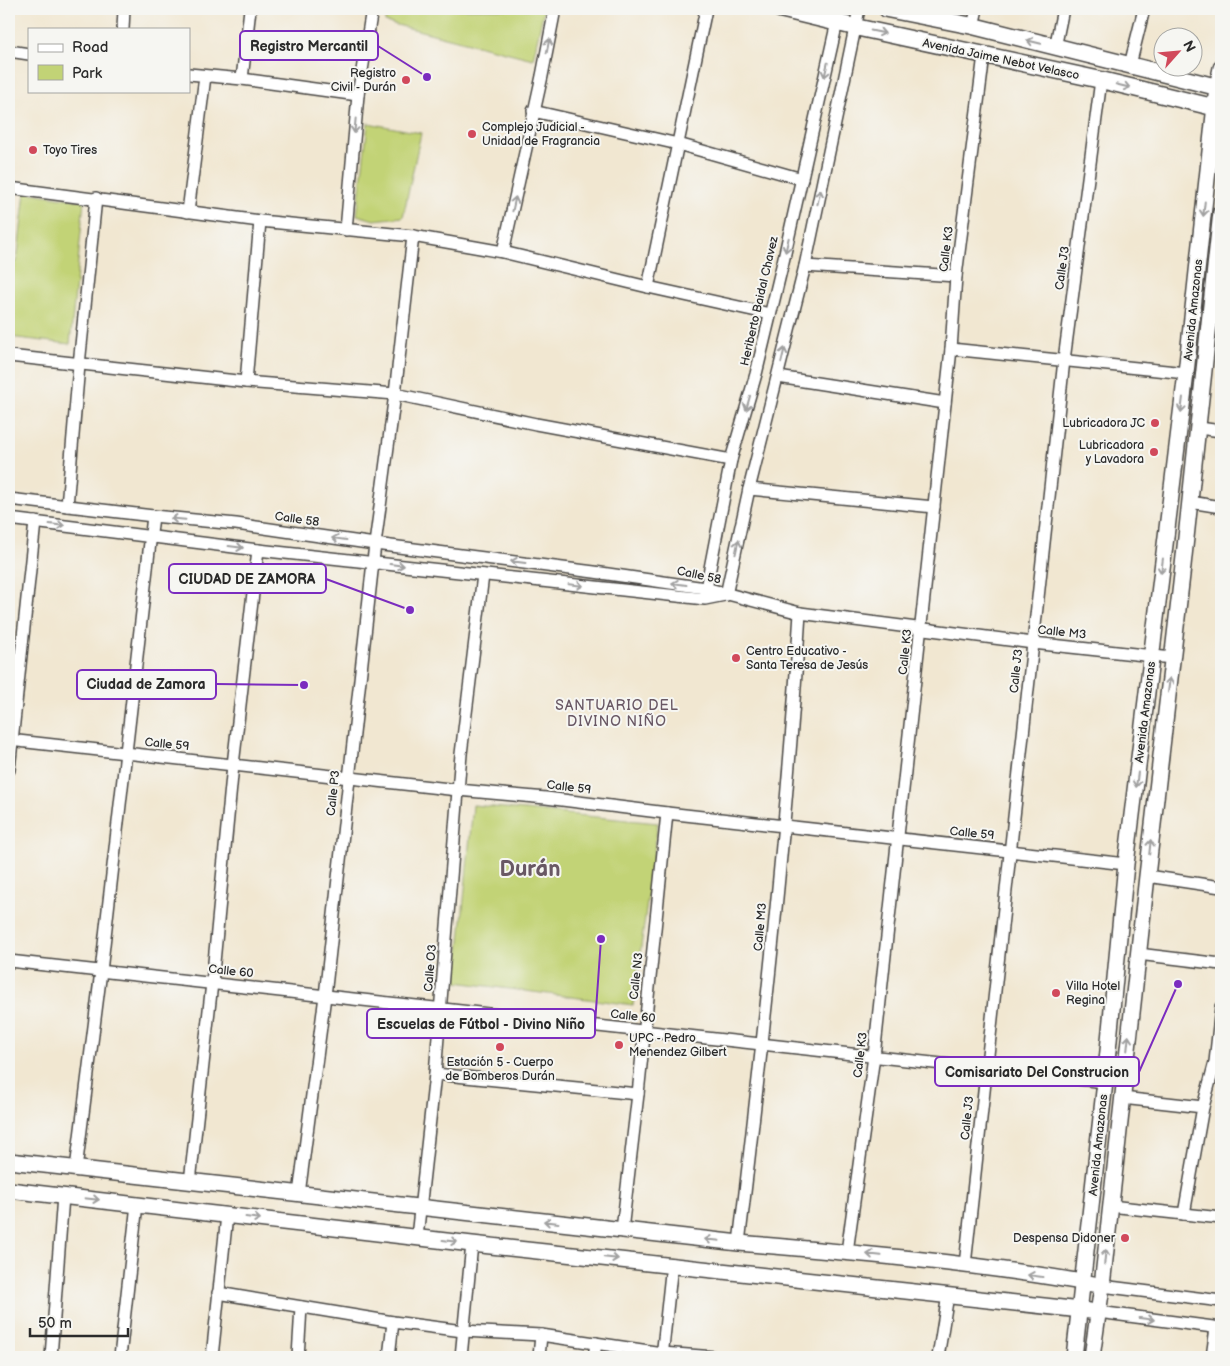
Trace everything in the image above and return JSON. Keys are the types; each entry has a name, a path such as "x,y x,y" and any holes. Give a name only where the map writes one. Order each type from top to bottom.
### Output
{"main road":[{"name":"Avenida Jaime Nebot Velasco","path":"780,9 837,16 854,27 1101,80 1218,109"},
{"name":"Avenida Jaime Nebot Velasco","path":"892,9 973,26 1055,48 1219,87"}],"street":[{"path":"123,28 124,9"},
{"path":"242,79 250,9"},
{"path":"346,230 358,95 372,9"},
{"path":"503,252 555,9"},
{"path":"648,287 706,9"},
{"path":"726,595 749,489 805,266 859,9"},
{"path":"973,26 977,9"},
{"path":"1055,48 1063,9"},
{"path":"1130,65 1144,9"},
{"name":"Heriberto Baidal Chavez","path":"705,594 732,460 756,374 802,179 837,16"},
{"path":"9,51 28,54"},
{"name":"Calle K3","path":"847,1252 874,1056 951,349 956,276 984,55"},
{"name":"Avenida Amazonas","path":"1074,1357 1084,1283 1126,864 1218,109 1221,68"},
{"path":"190,74 242,79 358,95"},
{"path":"188,212 205,76"},
{"name":"Calle J3","path":"965,1265 1064,360 1101,80"},
{"path":"533,111 678,144 802,179"},
{"path":"9,188 260,221 412,236 503,252 770,314"},
{"path":"67,506 78,365 96,198"},
{"name":"Avenida Amazonas","path":"1092,1357 1102,1286 1221,212"},
{"path":"246,382 260,221"},
{"name":"Calle P3","path":"299,1194 325,996 348,778 374,562 374,544 395,394 412,236"},
{"path":"805,266 956,276"},
{"path":"951,349 1186,373"},
{"path":"9,356 246,382 395,394 536,424 732,460"},
{"path":"778,378 945,403"},
{"path":"1198,428 1221,431"},
{"path":"749,489 934,507"},
{"name":"Calle 58","path":"9,499 236,524 594,572 705,594"},
{"path":"1190,502 1221,507"},
{"path":"76,1169 101,971 153,516"},
{"name":"Calle 58","path":"9,520 483,575 726,595"},
{"path":"9,770 10,740 35,522"},
{"path":"190,1182 233,765 258,550"},
{"name":"Calle O3","path":"417,1238 435,1074 458,790 483,575"},
{"name":"Calle M3","path":"726,595 800,613 1033,643 1172,658"},
{"name":"Calle M3","path":"739,1243 762,1044 794,711 800,613"},
{"name":"Calle 59","path":"10,740 458,790 546,798 1126,864"},
{"name":"Calle N3","path":"622,1230 667,813"},
{"path":"1147,876 1221,887"},
{"path":"1138,954 1221,964"},
{"name":"Calle 60","path":"9,961 1105,1082"},
{"path":"1184,1214 1203,1107 1214,1062 1221,1006"},
{"path":"435,1074 638,1094"},
{"path":"1122,1098 1203,1107"},
{"path":"9,1161 739,1243 847,1252 965,1265 1102,1286 1221,1301"},
{"path":"9,1190 417,1238 672,1264 1098,1312 1218,1328 1212,1357"},
{"path":"51,1357 64,1196"},
{"path":"120,1357 137,1204"},
{"path":"1110,1206 1221,1218"},
{"path":"212,1357 227,1215"},
{"path":"461,1357 472,1244"},
{"path":"662,1355 672,1264"},
{"path":"218,1293 393,1322 463,1331 541,1336 596,1343 662,1355 715,1357"},
{"path":"938,1357 948,1295"},
{"path":"298,1357 301,1307"},
{"path":"389,1357 393,1322"},
{"path":"539,1357 541,1336"},
{"path":"594,1357 596,1343"}],"green space":[{"path":"386,9 544,9 533,59 385,22"},
{"path":"368,123 421,133 403,217 374,220 357,215"},
{"path":"25,192 84,201 70,344 9,337 9,262 17,262"},
{"path":"473,805 658,823 633,1005 456,982"}],"place":[{"name":"Registro Mercantil","path":"427,77"},
{"name":"Registro Civil - Durán","path":"406,80"},
{"name":"Complejo Judicial - Unidad de Fragrancia","path":"472,134"},
{"name":"Toyo Tires","path":"33,150"},
{"name":"Lubricadora JC","path":"1155,423"},
{"name":"Lubricadora y Lavadora","path":"1154,452"},
{"name":"CIUDAD DE ZAMORA","path":"410,610"},
{"name":"Centro Educativo - Santa Teresa de Jesús","path":"736,658"},
{"name":"Ciudad de Zamora","path":"304,685"},
{"name":"Escuelas de Fútbol - Divino Niño","path":"601,939"},
{"name":"Comisariato Del Construcion","path":"1178,984"},
{"name":"Villa Hotel Regina","path":"1056,993"},
{"name":"UPC - Pedro Menendez Gilbert","path":"619,1045"},
{"name":"Estación 5 - Cuerpo de Bomberos Durán","path":"500,1047"},
{"name":"Despensa Didoner","path":"1125,1238"}],"district":[{"name":"SANTUARIO DEL DIVINO NIÑO","path":"617,714"},
{"name":"Durán","path":"530,868"}]}
